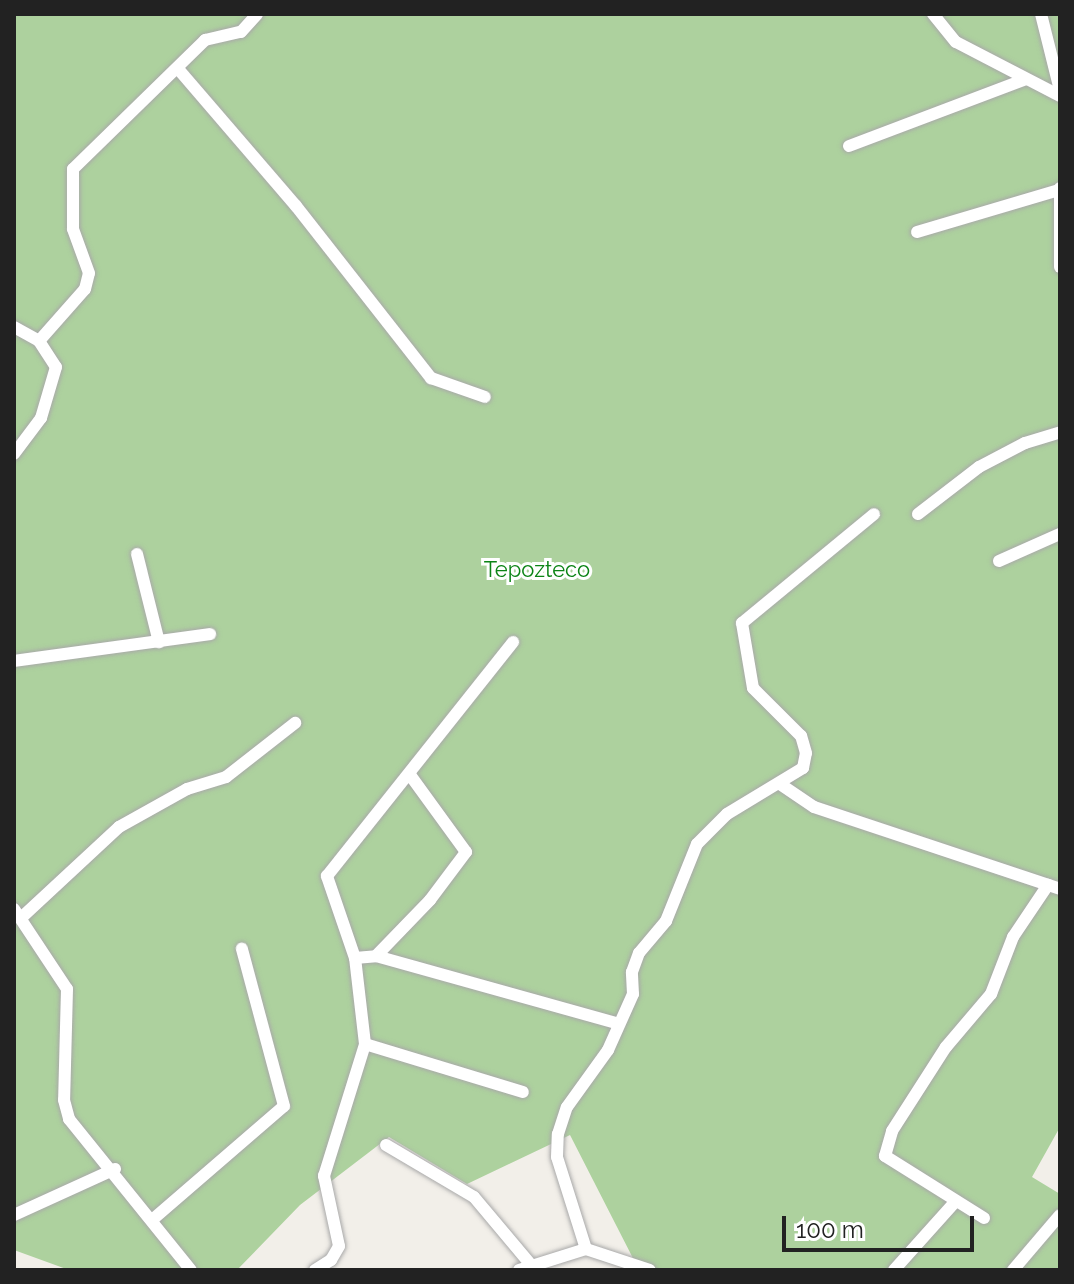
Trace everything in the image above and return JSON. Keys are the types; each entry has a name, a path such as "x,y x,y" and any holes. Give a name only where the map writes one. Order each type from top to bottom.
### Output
{"street":[{"path":"39,341 85,289 89,273 73,229 73,169 179,70 205,40 241,32 257,14"},
{"path":"933,14 956,42 1026,79 1060,93 1056,60 1041,14"},
{"path":"179,70 296,206 431,378 485,397"},
{"path":"849,146 1026,79"},
{"path":"917,232 1060,189 1060,267"},
{"path":"14,327 39,341 56,367 54,389 41,418 14,454"},
{"path":"918,514 979,467 1025,443 1060,432"},
{"path":"586,1249 557,1157 558,1134 583,1078 608,1050 633,994 632,972 639,953 666,921 697,844 727,814 803,768 806,753 801,736 753,688 742,623 874,514"},
{"path":"999,561 1060,534"},
{"path":"137,554 159,642"},
{"path":"14,661 210,634"},
{"path":"315,1270 331,1260 339,1246 324,1176 365,1044 355,958 327,876 513,642"},
{"path":"191,1270 115,1169 69,1119 64,1100 67,989 18,913 119,827 187,789 226,777 295,723"},
{"path":"376,956 430,900 466,852 410,775"},
{"path":"780,784 814,807 1054,887 1013,937 991,994 946,1047 892,1131 885,1156 984,1218"},
{"path":"152,1220 284,1106 242,949"},
{"path":"355,958 376,956 619,1024"},
{"path":"365,1044 523,1092"},
{"path":"386,1145 474,1197 525,1267 586,1249 650,1270"},
{"path":"14,1215 115,1169"},
{"path":"898,1269 955,1202"},
{"path":"1013,1270 1060,1215"},
{"path":"570,1254 570,1270"}],"green space":[{"name":"Tepozteco","path":"14,14 1060,14 1060,1127 1032,1177 1060,1194 1060,1270 639,1270 570,1135 467,1184 389,1137 300,1205 237,1270 69,1270 14,1250"}]}
